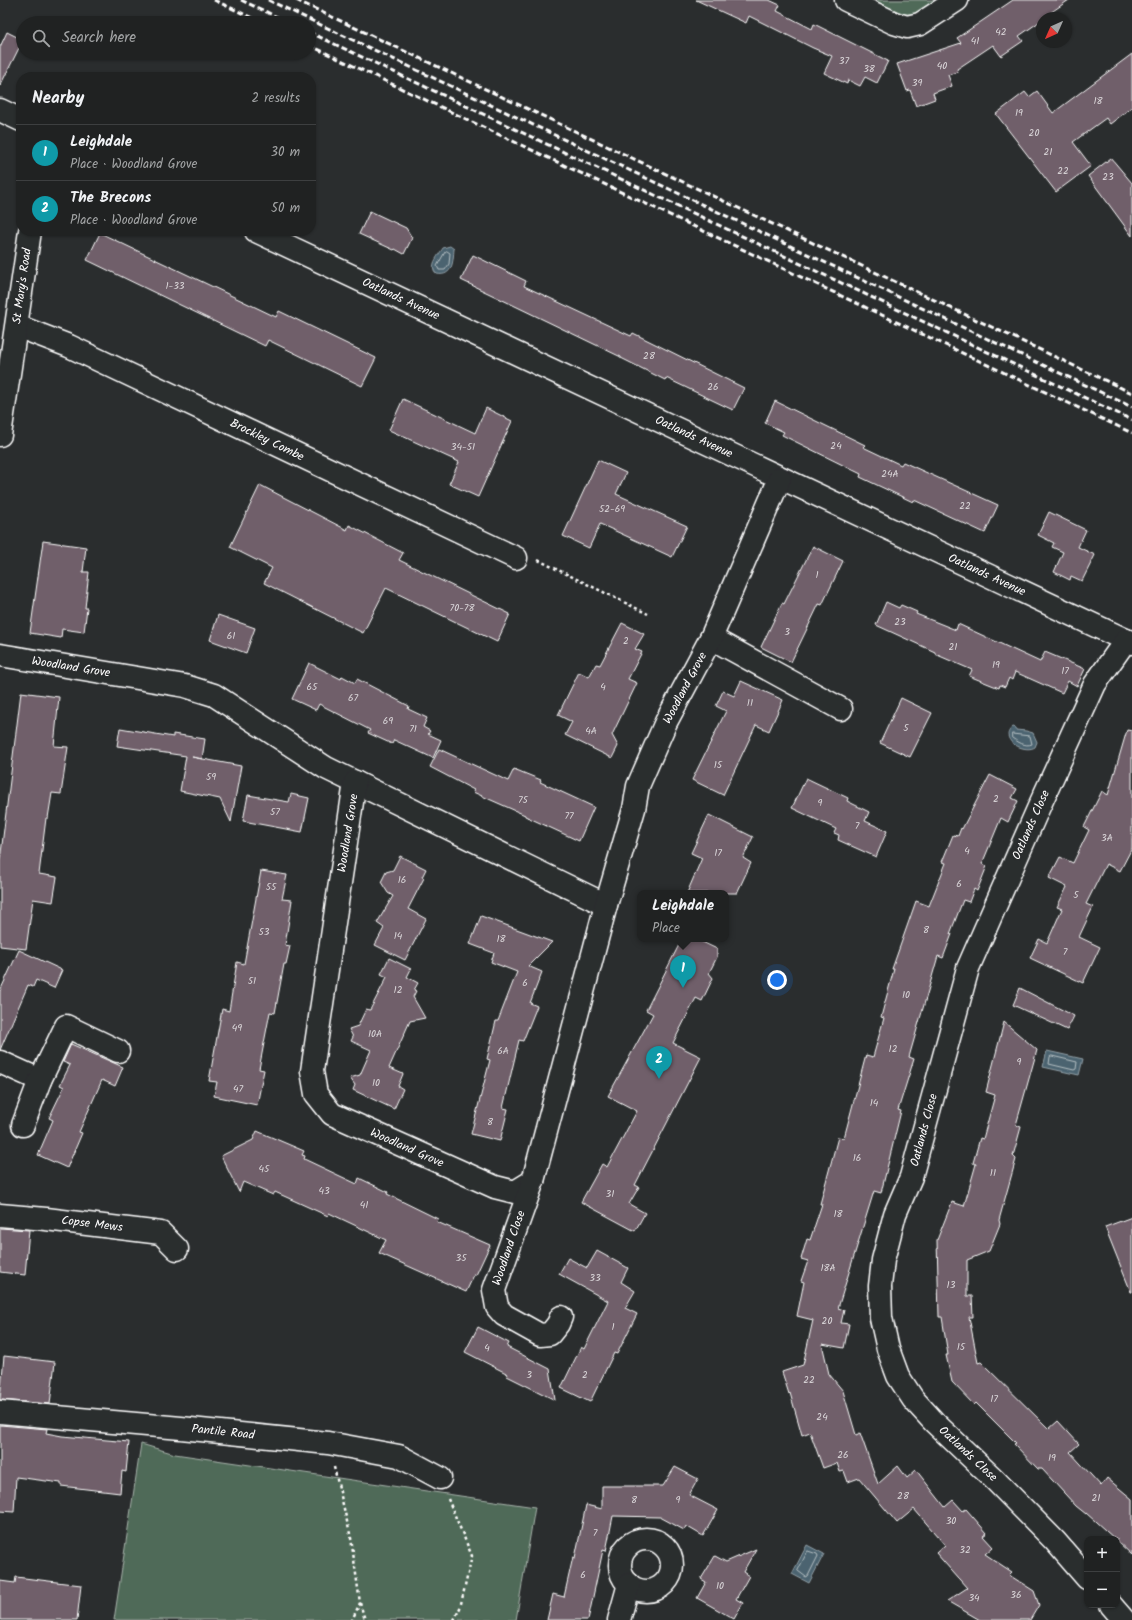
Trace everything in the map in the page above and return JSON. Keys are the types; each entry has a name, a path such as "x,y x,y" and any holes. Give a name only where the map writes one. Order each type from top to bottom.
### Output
{"street":[{"path":"846,0 894,23 907,27 920,24 957,0"},
{"path":"0,110 16,118"},
{"name":"St Mary's Road","path":"0,436 29,236"},
{"name":"Oatlands Avenue","path":"267,236 1129,642"},
{"name":"Brockley Combe","path":"17,326 69,346 516,558"},
{"name":"Woodland Grove","path":"355,782 312,1071 316,1094 332,1114 495,1187 515,1192 533,1181 606,905 634,809 638,786 666,722 711,638 780,478"},
{"path":"711,638 841,708"},
{"name":"Oatlands Close","path":"1084,1575 1055,1541 994,1478 935,1423 913,1399 898,1376 888,1349 881,1318 880,1286 884,1260 895,1214 913,1170 968,968 1038,809 1096,684 1129,642"},
{"name":"Woodland Grove","path":"0,655 185,686 214,695 326,768 606,905"},
{"path":"23,1125 40,1080 66,1026 118,1051"},
{"path":"0,1062 40,1080"},
{"name":"Woodland Close","path":"533,1181 494,1290 497,1307 504,1315 540,1335 550,1334 558,1324 561,1317"},
{"name":"Copse Mews","path":"0,1215 161,1233 177,1249"},
{"name":"Pantile Road","path":"0,1412 328,1443 399,1456 440,1478"},
{"path":"619,1620 629,1584"},
{"path":"1114,1608 1124,1620"}],"path":[{"path":"516,558 539,560 648,614"},
{"path":"328,1443 350,1538 360,1603 365,1620"},
{"path":"440,1478 472,1556 460,1608 454,1620"},
{"path":"352,1620 360,1603"}],"green space":[{"path":"874,0 935,0 914,14 903,14"},
{"path":"141,1444 175,1454 535,1507 516,1620 114,1620"}],"water":[{"path":"450,246 454,249 451,267 446,273 437,274 433,268 435,261 443,248"},
{"path":"1013,727 1016,728 1016,730 1033,733 1037,742 1035,747 1025,749 1014,744 1008,736"},
{"path":"1047,1051 1083,1059 1079,1075 1043,1067"},
{"path":"807,1545 824,1554 809,1583 792,1574"}],"building":[{"path":"696,0 769,0 780,5 777,11 812,29 814,24 888,61 877,83 865,77 860,86 848,80 847,84 824,73 832,56 749,16 746,23"},
{"path":"1013,0 1069,0 1051,12 1036,12 1036,24 1019,36 1023,41 1001,56 993,45 957,69 958,72 948,75 952,86 933,93 935,99 916,106 910,90 907,91 897,64 961,43 957,38"},
{"path":"7,32 16,36 16,54 0,86 0,47"},
{"path":"1132,54 1132,107 1110,124 1106,118 1073,142 1091,166 1056,192 996,114 1025,92 1029,97 1037,91 1053,113"},
{"path":"1111,158 1132,183 1132,236 1088,176"},
{"path":"370,211 406,228 412,238 404,254 359,234"},
{"path":"99,236 106,236 276,317 279,311 376,358 362,386 268,340 265,346 87,260"},
{"path":"473,255 526,281 524,286 631,336 633,333 744,388 733,410 666,378 665,380 621,357 461,280"},
{"path":"403,399 475,433 486,408 512,421 478,497 449,484 459,462 389,430"},
{"path":"775,401 865,445 863,447 901,465 903,462 998,505 985,533 860,477 861,474 782,435 784,432 765,423"},
{"path":"598,460 626,473 616,494 687,526 672,557 600,524 589,548 563,536"},
{"path":"260,485 347,530 349,525 403,553 399,560 510,614 497,642 386,588 363,633 264,583 272,568 230,547"},
{"path":"1049,512 1086,530 1078,547 1095,555 1082,581 1071,576 1070,580 1054,572 1063,552 1052,547 1054,543 1038,535"},
{"path":"43,541 86,547 83,572 89,572 84,632 62,629 61,638 30,633"},
{"path":"813,546 843,561 822,605 819,604 791,662 761,647 782,603 784,604"},
{"path":"886,602 899,608 901,605 917,612 916,614 956,630 958,624 1040,662 1045,652 1085,669 1077,686 1068,681 1062,693 1015,672 1012,680 1009,678 1005,687 1000,685 999,688 969,676 972,670 935,654 935,652 876,625"},
{"path":"218,615 255,628 246,653 210,640"},
{"path":"622,623 644,634 635,649 642,652 628,679 637,683 612,735 618,746 612,758 565,735 572,722 558,715 579,672 589,677 596,664 600,665"},
{"path":"309,663 341,679 342,676 355,683 357,679 409,706 408,709 427,718 423,727 430,731 428,734 441,740 433,758 394,740 392,744 368,733 370,730 319,704 316,710 292,699"},
{"path":"741,681 783,700 769,731 756,725 723,795 692,780 726,711 716,706 723,691 734,696"},
{"path":"21,692 59,697 54,746 68,747 61,794 52,793 48,818 46,818 39,874 57,877 53,902 33,899 26,949 0,946 0,861"},
{"path":"901,698 932,713 910,757 880,743"},
{"path":"120,728 173,737 173,734 205,739 202,759 241,766 231,822 220,799 180,791 186,756 117,746"},
{"path":"1127,730 1132,731 1132,848 1120,871 1106,864 1086,904 1093,907 1079,937 1100,947 1083,983 1030,958 1039,939 1047,943 1062,909 1057,907 1067,887 1049,878 1060,857 1073,863 1089,830 1084,827 1102,791 1108,795"},
{"path":"439,749 508,781 514,769 541,780 540,782 594,807 579,841 473,792 474,790 430,767"},
{"path":"990,775 1017,789 1012,798 1018,801 1008,822 1001,818 982,864 987,866 977,891 974,889 969,902 963,900 950,934 952,934 943,958 938,956 909,1057 914,1059 898,1110 901,1111 881,1193 874,1191 838,1308 844,1310 841,1323 849,1324 844,1348 822,1344 829,1374 843,1391 856,1435 860,1433 878,1484 898,1466 907,1478 916,1470 945,1507 953,1500 963,1511 966,1509 987,1533 983,1536 993,1547 985,1554 1012,1572 1009,1575 1034,1591 1039,1605 1030,1620 980,1620 947,1601 967,1588 936,1553 945,1545 914,1509 897,1523 859,1478 848,1482 844,1471 840,1472 837,1463 823,1468 810,1432 802,1435 790,1393 789,1394 782,1372 803,1365 813,1320 797,1316 804,1282 801,1281 808,1261 801,1259 807,1239 810,1240 822,1204 820,1204 838,1137 844,1138 866,1055 873,1057 884,1018 881,1017 894,969 892,969 916,901 929,906 946,863 942,862 953,835 958,836"},
{"path":"806,778 848,798 847,801 869,812 865,821 887,831 876,857 838,840 839,835 834,833 836,829 792,808"},
{"path":"291,794 309,798 302,832 243,821 248,795 289,802"},
{"path":"709,815 753,837 743,858 751,863 737,893 729,893 729,890 688,890 702,858 691,853"},
{"path":"400,856 426,869 422,877 424,878 408,909 426,919 405,960 375,945 384,928 377,923 393,896 388,893 381,882 386,872 393,870"},
{"path":"261,871 287,875 282,899 292,900 285,945 290,946 286,964 284,964 275,1013 270,1012 259,1069 264,1070 257,1105 214,1096 217,1082 209,1081 222,1009 229,1011 237,962 244,964"},
{"path":"481,916 552,942 528,966 542,972 530,1003 537,1006 523,1041 519,1040 503,1108 508,1109 500,1141 471,1134 490,1060 487,1059 496,1021 498,1021 517,972 491,962 494,953 470,944"},
{"path":"680,942 702,942 717,949 717,957 709,973 713,978 702,1001 696,998 673,1043 701,1057 635,1185 639,1187 629,1204 645,1213 635,1231 581,1202 602,1164 607,1167 637,1111 608,1096 653,1014 646,1010"},
{"path":"19,950 62,970 54,988 36,980 33,987 28,985 0,1050 0,991"},
{"path":"389,958 411,969 407,977 418,983 414,990 416,991 413,997 425,1018 410,1021 389,1068 403,1074 398,1086 403,1089 394,1109 353,1090 355,1085 350,1078 360,1075 371,1050 351,1041 353,1037 349,1029 358,1026 366,1009 370,1010 387,977 381,974"},
{"path":"1020,988 1074,1016 1067,1030 1013,1005"},
{"path":"1004,1022 1037,1050 1016,1125 1021,1127 1013,1156 1016,1159 999,1220 1000,1224 989,1251 967,1260 967,1296 972,1296 973,1317 969,1317 978,1363 981,1362 1049,1429 1058,1421 1079,1444 1070,1452 1101,1486 1107,1478 1132,1499 1132,1555 1120,1544 1120,1536 1112,1536 1076,1506 1042,1469 1038,1469 1014,1444 1016,1443 976,1403 974,1405 952,1382 946,1355 948,1355 942,1317 939,1317 937,1240 952,1202 964,1206 976,1164 973,1163 980,1138 983,1139 995,1095 986,1092"},
{"path":"71,1044 123,1067 115,1086 102,1080 79,1132 82,1133 67,1168 38,1155 53,1120 49,1118 64,1087 60,1085 70,1065 63,1062"},
{"path":"257,1131 304,1151 302,1155 305,1156 304,1159 357,1184 359,1178 388,1192 387,1194 438,1219 437,1222 490,1245 466,1292 379,1253 386,1240 329,1213 328,1216 275,1192 273,1195 243,1182 239,1192 221,1156 253,1140"},
{"path":"1132,1217 1132,1292 1131,1292 1105,1227"},
{"path":"0,1228 29,1230 25,1275 0,1272"},
{"path":"597,1251 628,1268 621,1282 635,1291 625,1308 637,1314 617,1354 614,1353 590,1402 561,1388 581,1347 584,1349 608,1301 559,1274 568,1258 587,1268"},
{"path":"478,1327 509,1343 507,1347 550,1369 555,1400 507,1376 508,1374 465,1352"},
{"path":"4,1356 55,1362 50,1404 0,1400"},
{"path":"0,1425 47,1429 46,1433 62,1436 129,1442 126,1472 122,1471 120,1493 61,1486 61,1483 16,1477 14,1512 0,1511"},
{"path":"675,1467 698,1479 689,1495 718,1510 703,1536 686,1526 684,1530 660,1517 613,1516 606,1551 603,1550 588,1620 547,1620 553,1594 564,1597 573,1557 575,1558 586,1505 602,1509 602,1486 663,1486"},
{"path":"756,1549 743,1572 749,1576 736,1599 743,1603 734,1619 697,1598 706,1582 701,1579 715,1556 726,1562"},
{"path":"16,1577 81,1585 77,1620 0,1620 0,1581 15,1583"}],"railway":[{"path":"214,0 248,16"},
{"path":"241,0 275,16"},
{"path":"268,0 302,16"},
{"path":"296,0 1132,393"},
{"path":"316,23 1132,407"},
{"path":"316,35 1132,420"},
{"path":"316,48 1132,433"}],"place":[{"name":"Leighdale","path":"683,988"},
{"name":"The Brecons","path":"659,1079"}]}
